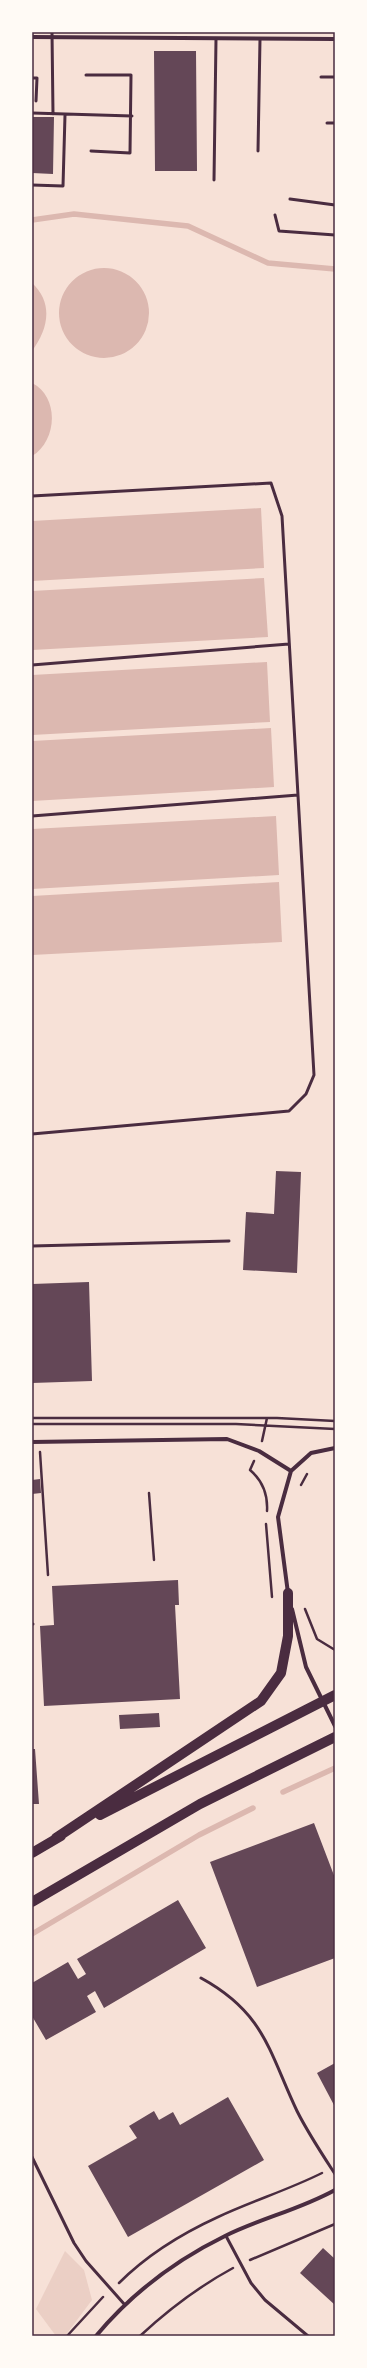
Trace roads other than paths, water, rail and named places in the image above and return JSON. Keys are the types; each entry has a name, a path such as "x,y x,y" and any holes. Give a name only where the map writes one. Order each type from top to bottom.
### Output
{"main road":[{"path":"32,1853 261,1701 281,1673 288,1636 288,1593"},
{"path":"56,1838 322,1700 335,1695"},
{"path":"32,1902 200,1804 335,1737"}],"street":[{"path":"32,37 52,34 119,38 335,39"},
{"path":"32,1442 227,1439 259,1451 291,1471"},
{"path":"335,1448 311,1453 291,1471 278,1517 288,1593 306,1667 335,1726"},
{"path":"96,2336 125,2305 159,2276 226,2236 310,2204 335,2190"}],"lane":[{"path":"119,32 119,38"},
{"path":"52,34 53,114"},
{"path":"214,180 216,39"},
{"path":"258,151 260,39"},
{"path":"86,75 132,75 130,153 91,151"},
{"path":"321,77 335,77"},
{"path":"32,78 37,78 36,102"},
{"path":"32,113 132,116"},
{"path":"32,185 63,186 65,115"},
{"path":"327,123 335,124"},
{"path":"290,199 335,205"},
{"path":"275,215 279,231 335,235"},
{"path":"32,496 270,483 282,516 314,1075 306,1094 289,1111 32,1134"},
{"path":"32,665 289,644"},
{"path":"32,816 298,795"},
{"path":"32,1246 229,1241"},
{"path":"201,1978 236,2000 262,2033 274,2054 297,2111 335,2174"},
{"path":"32,2157 74,2243 86,2261 125,2305"},
{"path":"226,2236 251,2283 265,2300 308,2336"}],"waterway":[{"path":"32,220 74,214 188,226 268,263 335,269"},
{"path":"283,1792 335,1768"},
{"path":"32,1934 199,1835 253,1808"}]}
